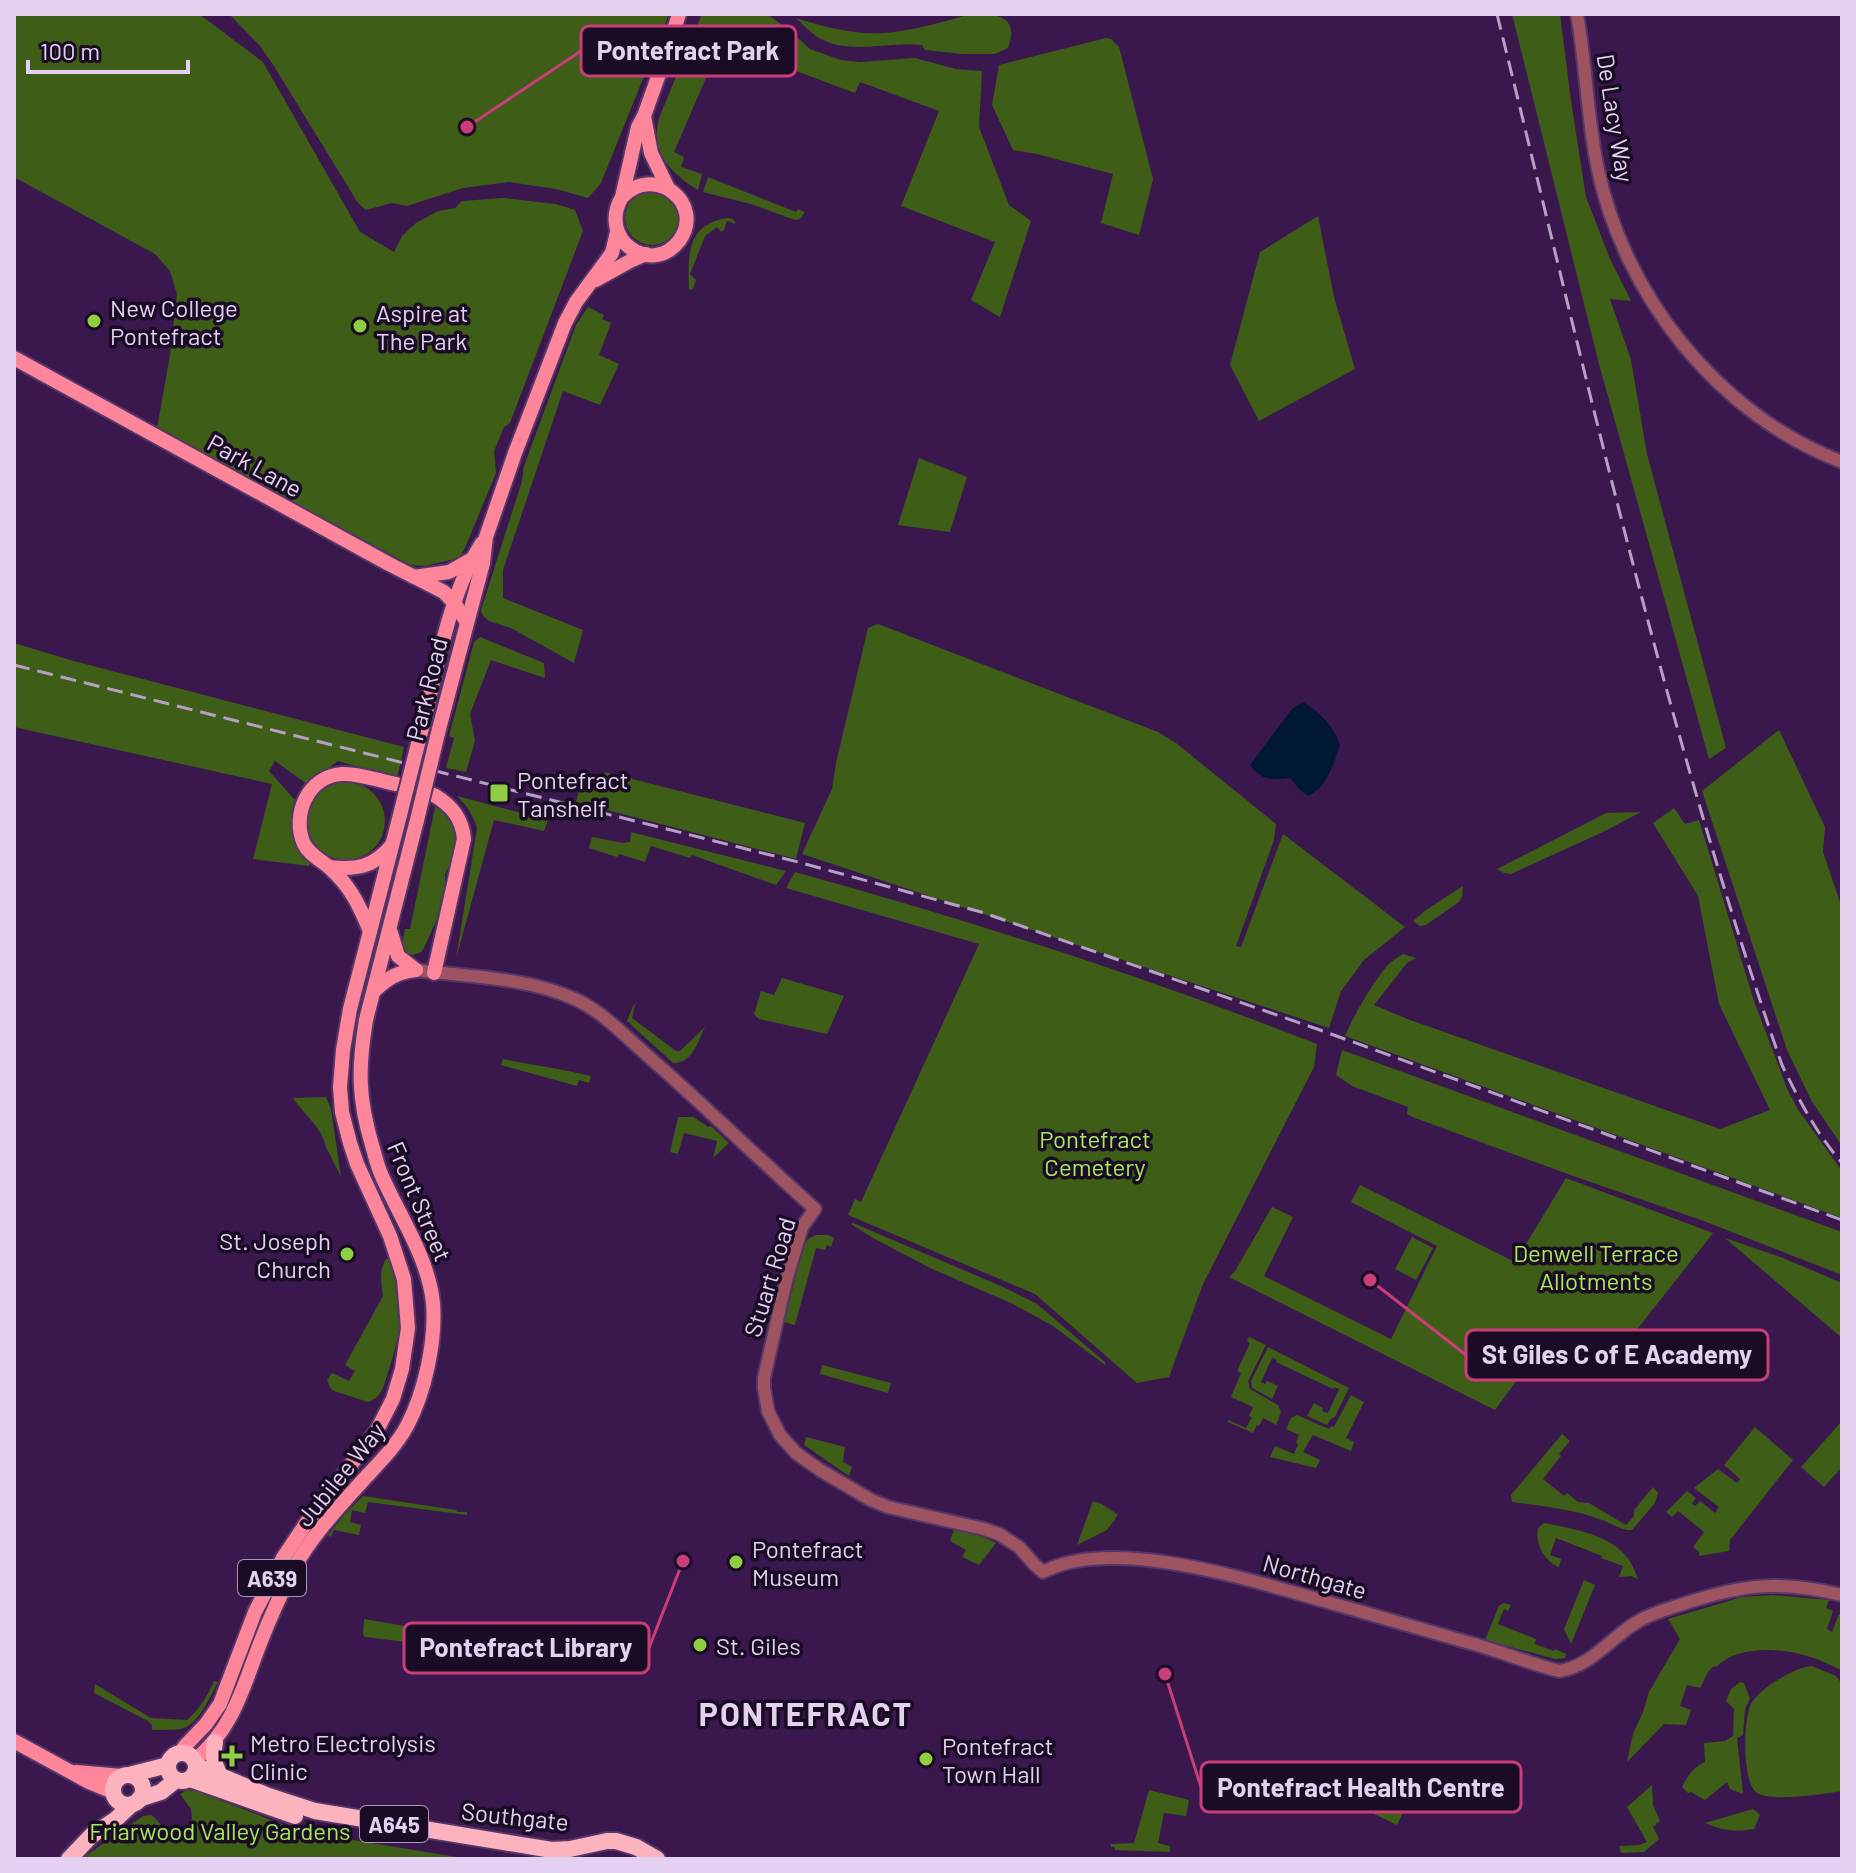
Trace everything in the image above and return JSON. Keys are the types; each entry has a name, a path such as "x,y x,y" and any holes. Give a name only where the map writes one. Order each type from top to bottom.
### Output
{"highway":[{"path":"215,1742 212,1755 220,1775"},
{"name":"Southgate","path":"184,1767 220,1775 266,1795 315,1811 552,1850 596,1851 616,1841 657,1859"},
{"name":"Southgate","path":"184,1767 274,1810 307,1820 540,1859"},
{"name":"A639","path":"92,1835 114,1794 115,1782 125,1775 184,1767"},
{"name":"A639","path":"69,1859 92,1835 136,1801 161,1792 184,1767"},
{"path":"114,1794 124,1804 136,1801 143,1790 137,1778 125,1775"}],"main road":[{"name":"Park Road","path":"409,852 483,563 486,537 565,323 612,253 617,232 615,212 622,197 630,154 679,14"},
{"name":"Park Road","path":"668,49 688,14"},
{"name":"Park Road","path":"586,288 646,254 659,254 671,248 684,232 684,208 668,188 651,153 644,116"},
{"path":"622,197 643,184 668,188"},
{"path":"617,232 625,245 646,254"},
{"name":"Park Lane","path":"14,358 444,592 466,621"},
{"name":"Park Road","path":"392,845 455,604 472,559 486,537"},
{"path":"419,579 449,572 472,559"},
{"path":"419,579 442,601 448,628"},
{"path":"370,931 350,889 310,852 300,831 299,818 310,791 328,778 344,774 396,784"},
{"path":"434,795 456,813 464,839 434,973"},
{"path":"329,867 350,869 369,865 392,845"},
{"name":"Front Street","path":"385,1416 398,1384 406,1349 408,1328 404,1279 390,1236 350,1143 342,1112 340,1087 350,1009 392,845"},
{"name":"Front Street","path":"407,1426 429,1357 433,1305 425,1267 380,1172 364,1117 360,1068 366,1020 409,852"},
{"path":"390,929 398,956 416,970"},
{"path":"375,990 393,975 416,970"},
{"path":"360,1068 340,1087 362,1105"},
{"name":"A639","path":"385,1416 406,1409 421,1388"},
{"path":"385,1416 393,1424 396,1443"},
{"name":"Jubilee Way","path":"184,1767 185,1746 220,1704 255,1612 283,1558 385,1416"},
{"name":"Jubilee Way","path":"184,1767 215,1742 227,1724 295,1566 407,1426"},
{"path":"14,1741 114,1794"},
{"path":"71,1771 125,1775"}],"street":[{"name":"De Lacy Way","path":"1577,14 1597,164 1606,197 1617,232 1660,316 1730,393 1792,438 1842,462"},
{"name":"Stuart Road","path":"416,970 533,985 579,1001 616,1028 680,1084 815,1209 802,1227 764,1378 768,1411 780,1435 796,1453 818,1469 871,1500 888,1507 994,1532 1008,1538 1043,1572"},
{"name":"Northgate","path":"1043,1572 1070,1563 1113,1558 1192,1567 1262,1583 1559,1671 1586,1662 1638,1621 1714,1594 1744,1587 1785,1585 1842,1595"}],"green space":[{"name":"Aspire at The Park","path":"14,14 199,14 263,62 360,232 394,252 402,236 416,223 438,211 455,208 462,201 503,198 556,204 575,210 583,231 510,423 504,427 494,451 496,473 459,558 425,566 410,565 157,428 177,294 170,271 155,254 14,177"},
{"path":"229,14 669,14 601,183 588,198 556,189 509,182 463,188 407,206 392,203 366,210 358,203 272,63"},
{"path":"702,14 767,14 810,49 841,60 860,62 915,58 956,69 982,71 979,127 1009,205 1031,221 1000,317 971,300 995,242 901,206 939,111 860,82 855,93 721,43 674,152 684,157 681,167 702,174 698,190 671,169 660,152 659,118"},
{"path":"971,14 997,16 1008,23 1011,37 1008,48 995,54 962,54 926,50 922,45 909,44 845,46 817,37 796,18 840,30 873,33 916,28"},
{"path":"1512,14 1560,14 1586,197 1610,259 1631,301 1610,299 1631,360 1647,454 1726,748 1709,759 1599,364"},
{"path":"1106,38 1119,47 1153,179 1139,235 1101,223 1113,174 1013,150 992,105 999,65"},
{"path":"708,177 796,212 798,209 805,212 795,220 751,204 703,192"},
{"path":"652,191 671,199 679,218 671,237 652,245 633,237 625,218 633,199"},
{"path":"1318,216 1334,297 1355,369 1259,421 1230,365 1260,252"},
{"path":"728,218 736,224 727,221 724,230 721,232 717,227 705,236 690,274 696,280 693,289 689,290 689,265 692,243 704,227"},
{"path":"588,307 604,315 602,319 611,323 599,355 619,364 600,405 563,391 503,570 503,598 583,630 574,663 511,628 489,621 481,610 524,466 576,325"},
{"path":"919,458 967,477 950,532 898,525"},
{"path":"878,624 1158,732 1276,824 1274,840 1236,946 1241,947 1283,834 1405,927 1364,960 1341,991 1329,1028 802,854 832,789 868,628"},
{"path":"480,637 544,663 545,678 491,660 470,714 475,741 466,772 446,768 454,738 449,736 474,642"},
{"path":"14,643 404,747 397,778 338,761 307,784 275,761 269,771 296,801 294,833 311,860 309,866 253,859 272,784 14,727"},
{"path":"1779,730 1825,827 1823,852 1842,908 1842,1146 1811,1100 1787,1050 1702,791"},
{"path":"605,772 805,823 796,859 576,802 582,779 602,784"},
{"path":"346,782 361,785 374,793 382,806 385,821 382,836 374,849 361,857 346,860 331,857 318,849 310,836 307,821 310,806 318,793 331,785"},
{"path":"457,796 548,820 544,831 494,820 456,959 477,828"},
{"path":"435,807 448,809 457,823 455,855 445,874 445,901 424,948 413,955 407,953 402,944 405,929 410,929"},
{"path":"1674,808 1685,824 1699,820 1754,1001 1788,1091 1842,1171 1842,1218 1345,1036 1376,981 1389,964 1403,954 1416,958 1407,963 1374,1005 1720,1129 1770,1110 1719,1004 1698,896 1653,823"},
{"path":"1641,812 1511,874 1497,869 1606,813"},
{"path":"631,832 786,871 776,885 692,855 690,858 651,846 645,862 589,848 592,837 623,843 630,842"},
{"name":"Pontefract Cemetery","path":"795,872 1058,951 1317,1044 1314,1067 1203,1284 1169,1377 1137,1383 1035,1294 848,1215 855,1199 861,1202 979,944 786,888"},
{"path":"1463,886 1459,902 1426,925 1420,926 1413,921 1426,910"},
{"path":"782,978 844,996 827,1034 759,1019 754,1014 761,991 774,995"},
{"path":"634,1004 632,1018 676,1051 680,1051 705,1027 690,1056 673,1063 627,1021"},
{"path":"1342,1050 1842,1232 1842,1275 1701,1220 1415,1118 1407,1114 1408,1107 1352,1086 1336,1075"},
{"path":"503,1059 591,1076 589,1083 579,1080 577,1086 501,1065"},
{"path":"326,1097 331,1109 341,1177 321,1133 293,1098"},
{"path":"678,1117 694,1117 711,1126 729,1143 713,1158 717,1141 684,1133 678,1154 670,1152"},
{"name":"Denwell Terrace Allotments","path":"1566,1178 1713,1233 1606,1369 1555,1328 1495,1410 1229,1277 1272,1207 1293,1217 1264,1276 1391,1339 1437,1246 1351,1202 1360,1185 1515,1262"},
{"path":"853,1223 1037,1304 1105,1365 1053,1326 1013,1304 930,1268 873,1238"},
{"path":"816,1235 834,1238 831,1247 827,1245 825,1250 816,1248 795,1325 784,1322 803,1247 808,1239"},
{"path":"1412,1237 1433,1248 1416,1280 1395,1269"},
{"path":"1725,1238 1842,1283 1842,1338"},
{"path":"391,1258 400,1303 399,1328 384,1386 368,1402 334,1391 327,1380 332,1373 349,1381 355,1371 345,1365 383,1296 382,1267 386,1259"},
{"path":"1249,1337 1266,1345 1248,1381 1250,1389 1278,1405 1281,1412 1276,1425 1263,1418 1253,1433 1228,1422 1246,1428 1252,1417 1249,1416 1253,1407 1231,1397 1241,1373 1237,1371 1250,1343 1247,1341"},
{"path":"1268,1347 1349,1388 1335,1417 1327,1425 1307,1416 1314,1403 1328,1413 1339,1389 1333,1389 1272,1358 1261,1382 1278,1386 1272,1399 1252,1388 1251,1381"},
{"path":"822,1365 891,1383 888,1393 820,1374"},
{"path":"1351,1395 1364,1402 1346,1438 1354,1442 1351,1451 1313,1435 1303,1452 1320,1460 1316,1468 1270,1457 1275,1446 1294,1454 1299,1435 1286,1429 1291,1418 1297,1415 1329,1429 1334,1427"},
{"path":"1842,1421 1842,1467 1824,1487 1801,1467"},
{"path":"1755,1427 1793,1460 1730,1540 1729,1551 1699,1556 1693,1547 1704,1532 1678,1511 1672,1517 1666,1512 1687,1491 1696,1498 1692,1503 1695,1506 1700,1501 1715,1513 1719,1507 1694,1488 1718,1469 1737,1483 1740,1479 1724,1465"},
{"path":"1562,1434 1570,1441 1543,1479 1564,1496 1567,1493 1578,1502 1589,1503 1626,1525 1653,1487 1658,1493 1655,1503 1632,1530 1580,1513 1512,1502 1511,1495"},
{"path":"806,1437 845,1447 843,1462 852,1467 849,1476 804,1445"},
{"path":"363,1496 467,1512 467,1515 368,1502 365,1513 352,1510 350,1522 361,1525 359,1535 334,1530 331,1537 328,1535"},
{"path":"1093,1501 1118,1515 1107,1530 1077,1545"},
{"path":"1544,1523 1588,1533 1609,1542 1628,1559 1638,1579 1619,1577 1623,1566 1556,1538 1550,1555 1561,1559 1559,1567 1545,1556 1539,1546 1538,1528"},
{"path":"954,1530 975,1533 996,1543 979,1565 962,1557 966,1550 950,1541"},
{"path":"1584,1580 1595,1585 1571,1644 1564,1629"},
{"path":"1773,1595 1829,1600 1826,1608 1833,1611 1827,1629 1832,1632 1839,1614 1842,1615 1842,1671 1816,1659 1785,1651 1760,1650 1735,1655 1714,1666 1700,1688 1687,1685 1680,1706 1691,1710 1686,1725 1664,1724 1627,1762 1633,1734 1649,1692 1680,1639 1668,1619 1742,1597"},
{"path":"1503,1603 1511,1605 1508,1611 1504,1609 1498,1624 1536,1639 1535,1644 1566,1654 1565,1658 1555,1659 1485,1640"},
{"path":"364,1619 405,1626 404,1636 440,1643 439,1646 365,1637"},
{"path":"1812,1666 1836,1676 1842,1684 1842,1791 1764,1796 1752,1787 1746,1765 1748,1712 1755,1698 1778,1680"},
{"path":"214,1681 218,1682 200,1715 184,1728 176,1729 152,1730 148,1721 94,1693 95,1684 151,1718 187,1720 203,1702"},
{"path":"1740,1682 1744,1683 1750,1698 1745,1710 1743,1735 1737,1738 1743,1794 1730,1789 1727,1782 1705,1800 1682,1787 1691,1772 1705,1762 1704,1743 1725,1741 1733,1736 1734,1709 1726,1701 1731,1689"},
{"path":"1391,1778 1408,1779 1414,1790 1397,1825 1374,1814"},
{"path":"1652,1785 1653,1805 1660,1821 1653,1827 1659,1839 1644,1852 1621,1853 1619,1846 1647,1842 1627,1807"},
{"name":"Friarwood Valley Gardens","path":"187,1790 287,1826 469,1859 81,1859 143,1816 151,1815 170,1836 187,1826 192,1819 191,1809 180,1794"},
{"path":"1149,1790 1189,1800 1186,1816 1164,1813 1158,1843 1170,1846 1170,1852 1115,1850 1111,1844 1134,1843"},
{"path":"1753,1809 1760,1815 1754,1829 1729,1830 1705,1823"}],"water":[{"path":"1303,702 1326,720 1340,745 1325,781 1308,796 1290,778 1268,778 1258,774 1250,765 1292,709"}],"railway":[{"path":"1497,14 1662,675 1739,936 1782,1065 1809,1116 1842,1163"},
{"path":"14,665 798,862 981,912 1320,1030 1842,1220"}],"place":[{"name":"Pontefract Park","path":"467,127"},
{"name":"New College Pontefract","path":"94,321"},
{"name":"Aspire at The Park","path":"360,326"},
{"name":"Pontefract Tanshelf","path":"499,793"},
{"name":"St. Joseph Church","path":"347,1254"},
{"name":"St Giles C of E Academy","path":"1370,1280"},
{"name":"Pontefract Library","path":"683,1561"},
{"name":"Pontefract Museum","path":"736,1562"},
{"name":"St. Giles","path":"700,1645"},
{"name":"Pontefract Health Centre","path":"1165,1674"},
{"name":"Metro Electrolysis Clinic","path":"232,1756"},
{"name":"Pontefract Town Hall","path":"926,1759"}],"district":[{"name":"PONTEFRACT","path":"806,1713"}]}
